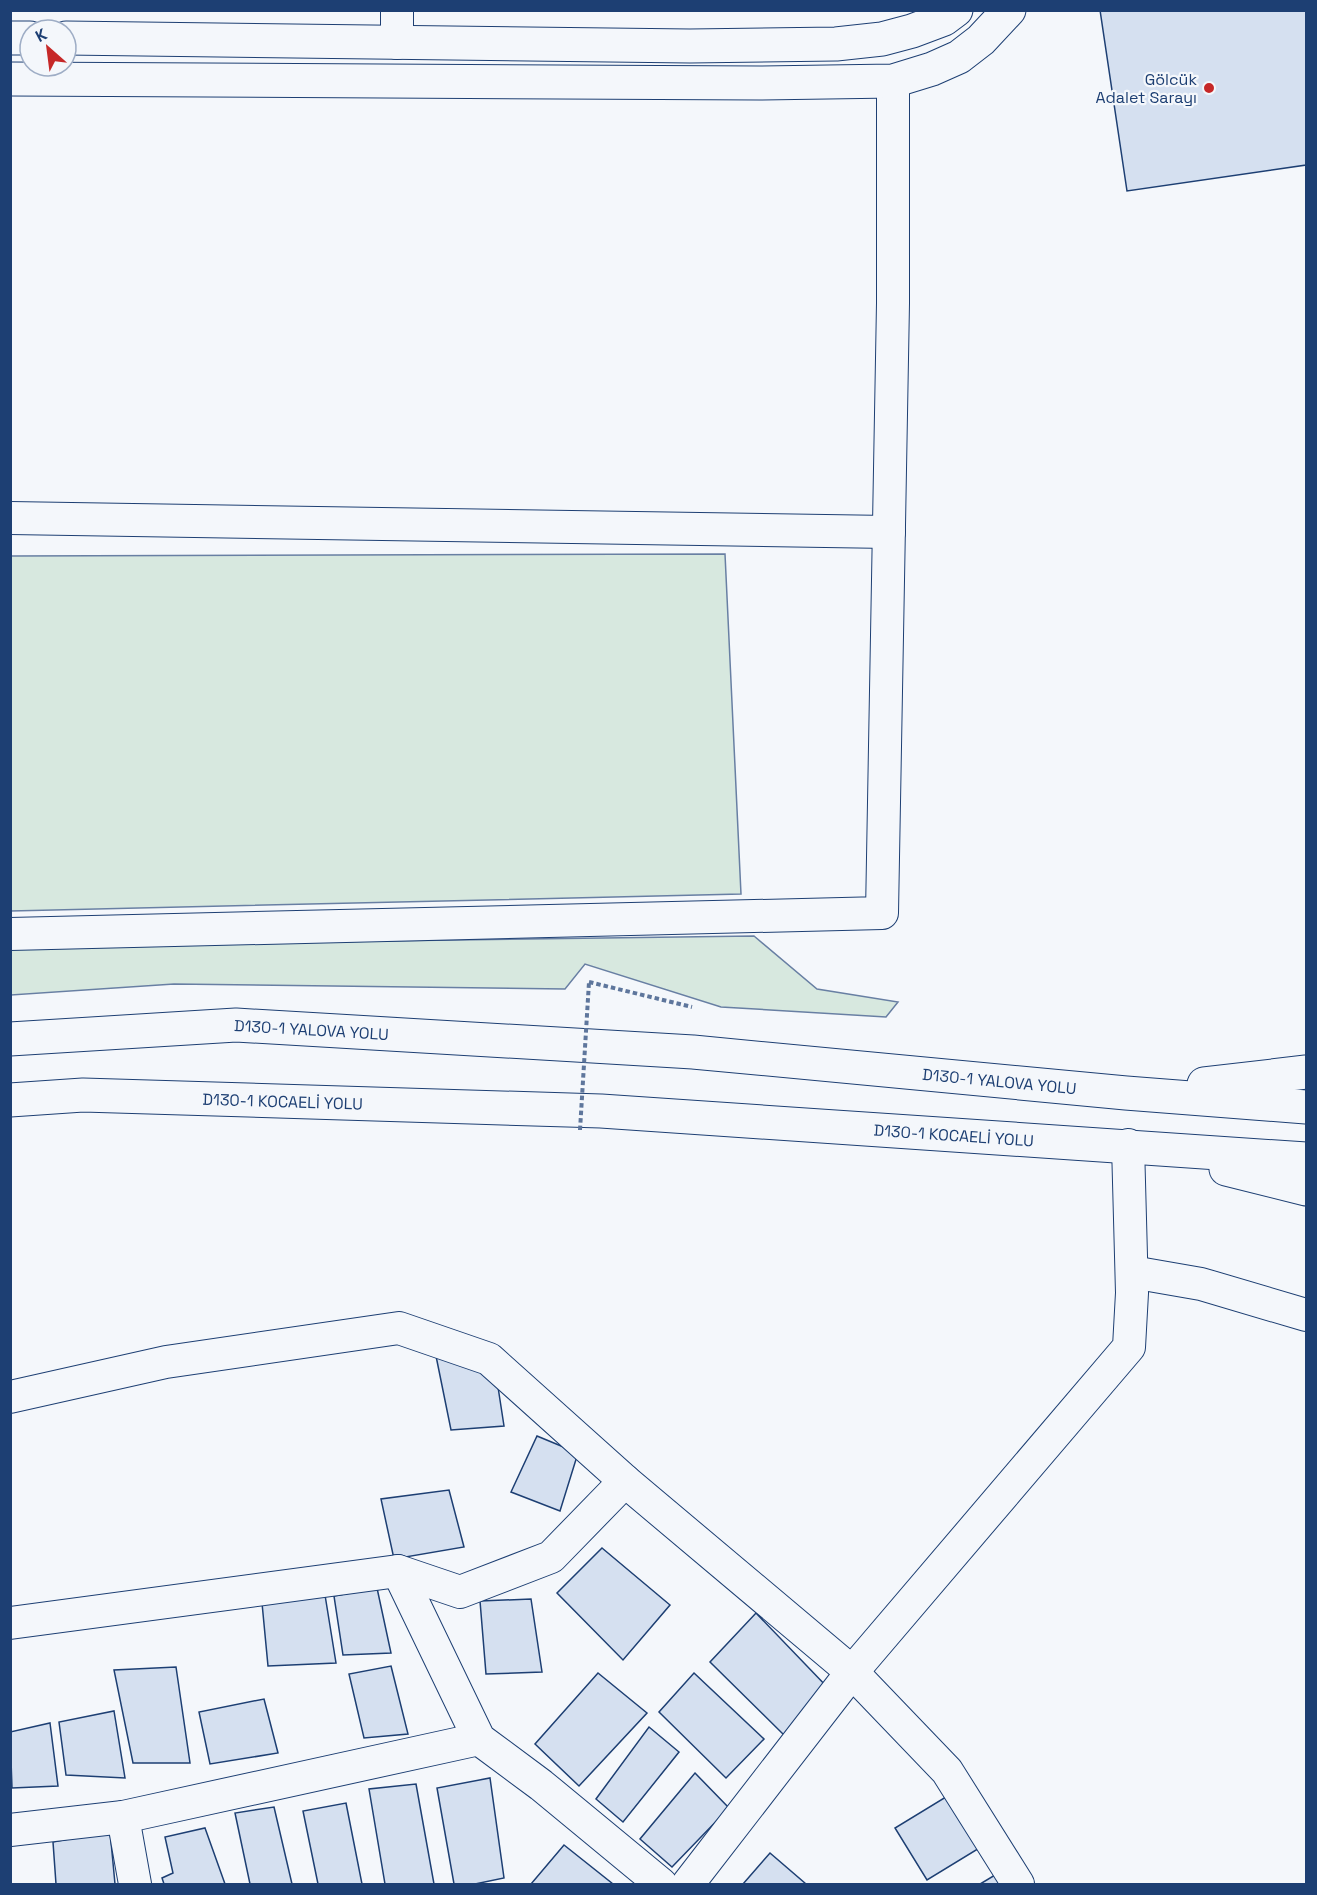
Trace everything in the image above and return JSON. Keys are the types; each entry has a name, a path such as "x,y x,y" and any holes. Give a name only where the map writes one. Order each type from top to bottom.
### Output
{"main road":[{"path":"78,38 397,43 836,44 882,39 912,31 944,19 956,10"},
{"path":"10,79 748,83 893,81 932,69 958,57 981,40 1009,10"},
{"name":"D130-1 YALOVA YOLU","path":"10,1039 236,1025 693,1052 1126,1093 1306,1107"},
{"path":"1126,1093 1306,1072"},
{"name":"D130-1 KOCAELİ YOLU","path":"10,1100 83,1095 556,1108 590,1120 1128,1145 1306,1159"},
{"path":"1128,1145 1306,1189"}],"street":[{"path":"397,10 397,43"},
{"path":"10,934 882,913 893,303 893,81"},
{"path":"10,518 889,532"},
{"path":"688,1884 852,1672 1129,1347 1132,1272 1128,1145"},
{"path":"1132,1272 1200,1284 1306,1316"},
{"path":"10,1397 166,1362 399,1328 489,1359 625,1481 852,1672 947,1771 1018,1884"},
{"path":"10,1623 398,1571 460,1592 551,1557 625,1481"},
{"path":"398,1571 479,1739 541,1785 661,1884"},
{"path":"10,1830 123,1817 479,1739"},
{"path":"123,1817 135,1884"}],"path":[{"path":"590,1120 589,982 692,1007"}],"shaded area":[{"path":"725,554 741,894 11,911 11,556"},
{"path":"754,936 817,989 898,1002 886,1017 721,1007 585,964 565,989 174,984 11,995 11,946"}],"building":[{"name":"Gölcük Adalet Sarayı","path":"1100,10 1306,10 1306,165 1127,191"},
{"path":"436,1356 496,1374 504,1426 451,1430"},
{"path":"537,1436 578,1453 560,1511 511,1492"},
{"path":"449,1490 464,1547 394,1559 381,1499"},
{"path":"602,1548 670,1605 623,1660 557,1593"},
{"path":"377,1588 391,1653 343,1655 334,1596"},
{"path":"325,1595 336,1663 268,1666 262,1603"},
{"path":"531,1599 542,1672 486,1674 480,1601"},
{"path":"756,1613 830,1690 786,1737 710,1662"},
{"path":"391,1666 408,1734 364,1738 349,1674"},
{"path":"176,1667 190,1763 133,1763 114,1670"},
{"path":"598,1673 647,1713 579,1786 535,1744"},
{"path":"694,1673 764,1739 726,1778 659,1712"},
{"path":"264,1699 278,1753 210,1764 199,1712"},
{"path":"114,1711 125,1778 66,1775 59,1722"},
{"path":"50,1723 58,1786 12,1788 10,1732"},
{"path":"649,1727 679,1752 623,1822 596,1799"},
{"path":"695,1773 729,1808 672,1867 640,1839"},
{"path":"490,1778 504,1878 475,1884 454,1884 437,1788"},
{"path":"416,1784 434,1884 385,1884 369,1789"},
{"path":"954,1792 986,1844 927,1880 895,1828"},
{"path":"346,1803 362,1884 318,1884 303,1811"},
{"path":"274,1807 292,1884 250,1884 235,1813"},
{"path":"205,1828 225,1884 164,1884 162,1878 173,1873 165,1837"},
{"path":"110,1831 115,1884 56,1884 53,1842"},
{"path":"564,1845 613,1884 531,1884"},
{"path":"770,1853 806,1884 743,1884"},
{"path":"1000,1872 1008,1884 980,1884"}],"place":[{"name":"Gölcük Adalet Sarayı","path":"1209,88"}]}
